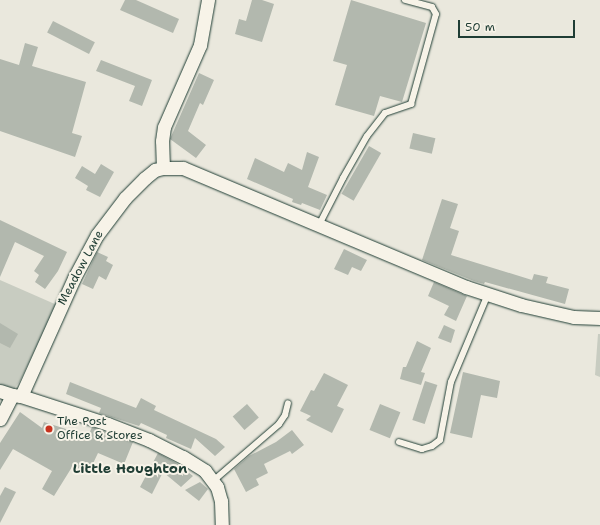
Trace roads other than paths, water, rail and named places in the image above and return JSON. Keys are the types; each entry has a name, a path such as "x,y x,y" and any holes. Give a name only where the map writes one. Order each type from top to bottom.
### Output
{"street":[{"path":"208,0 200,45 164,127 162,141 163,168 183,168 488,294 521,305 574,317 600,318"},
{"name":"Meadow Lane","path":"0,419 11,394 97,235 125,198 155,170 163,168"},
{"path":"11,394 108,424 149,440 183,457 205,471 217,487 221,501 222,525"}],"lane":[{"path":"319,225 343,178 368,136 385,113 411,104 436,14 432,7 405,0"},
{"path":"399,442 422,449 432,446 440,440 451,382 488,294"},
{"path":"213,481 279,424 285,416 288,403"}],"place":[{"name":"The Post Office & Stores","path":"49,429"}],"district":[{"name":"Little Houghton","path":"130,468"}]}
